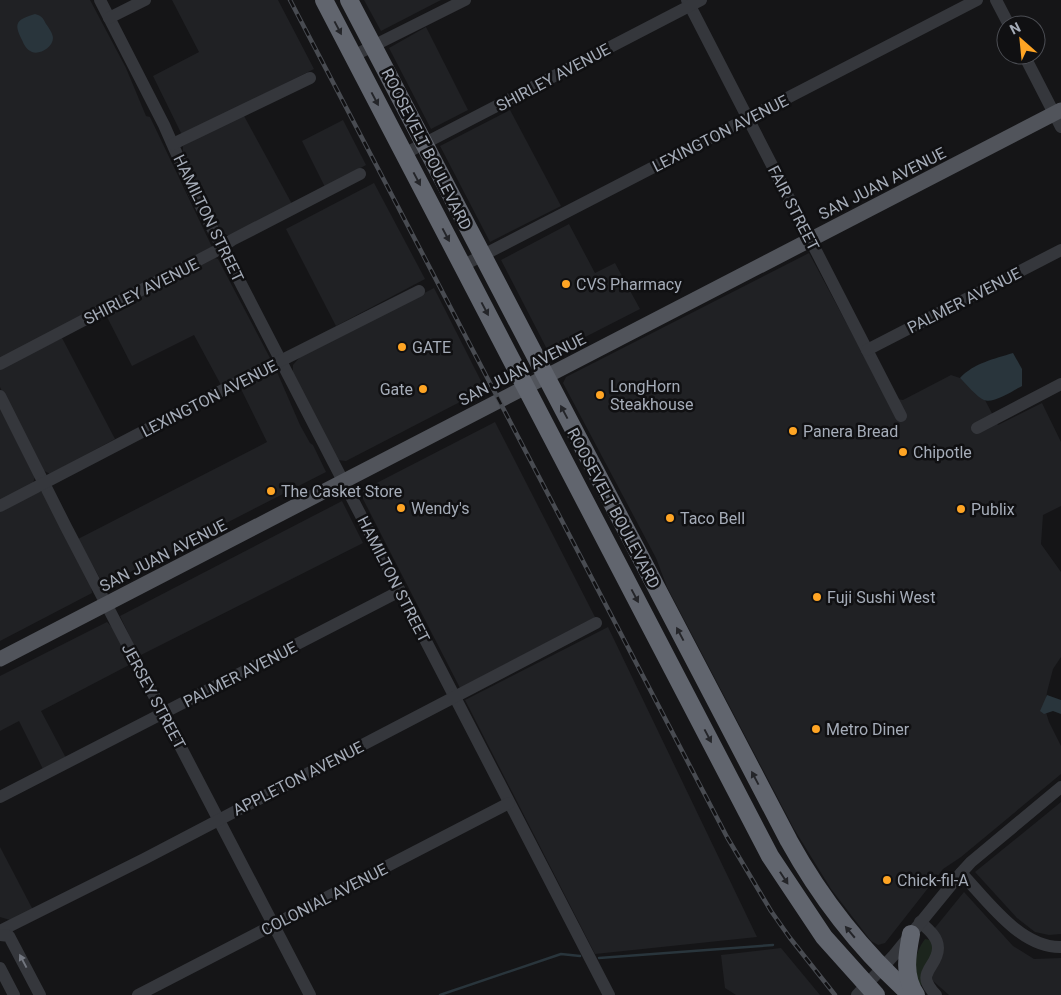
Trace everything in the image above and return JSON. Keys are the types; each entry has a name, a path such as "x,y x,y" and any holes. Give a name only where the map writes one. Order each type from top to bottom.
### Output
{"highway":[{"name":"ROOSEVELT BOULEVARD","path":"324,0 770,856 819,929 867,992"},
{"name":"ROOSEVELT BOULEVARD","path":"349,0 777,821 826,900 860,944 911,995"},
{"path":"586,503 598,510 606,521 631,566 640,574 649,575"},
{"path":"734,786 762,816 769,820 777,821 772,834 770,856"},
{"path":"916,928 907,954 907,968 908,979 916,995"}],"main road":[{"name":"SAN JUAN AVENUE","path":"0,659 811,240 1059,117"}],"street":[{"name":"HAMILTON STREET","path":"100,0 173,144 194,193 609,995"},
{"path":"109,18 145,0"},
{"path":"353,56 465,0"},
{"name":"LEXINGTON AVENUE","path":"462,266 977,0"},
{"path":"996,0 1004,15"},
{"name":"FAIR STREET","path":"693,2 748,118 901,416"},
{"name":"SHIRLEY AVENUE","path":"404,154 693,2"},
{"path":"1030,65 1059,117"},
{"path":"173,144 310,78"},
{"name":"SHIRLEY AVENUE","path":"0,364 360,174"},
{"name":"PALMER AVENUE","path":"867,350 1061,250"},
{"name":"LEXINGTON AVENUE","path":"0,506 215,394 419,292"},
{"path":"977,428 1061,384"},
{"name":"JERSEY STREET","path":"0,396 310,995"},
{"name":"PALMER AVENUE","path":"0,797 400,591"},
{"name":"APPLETON AVENUE","path":"0,933 596,623"},
{"path":"867,992 883,968 971,862 1061,787"},
{"name":"COLONIAL AVENUE","path":"138,995 510,803"},
{"path":"961,873 1020,933 1038,943 1061,947"},
{"path":"916,928 929,930 937,942 938,950 927,974 926,982 936,995"},
{"path":"0,933 9,936 40,995"},
{"path":"0,968 14,995"}],"shaded area":[{"path":"0,0 90,0 126,68 146,116 150,117 212,247 0,359"},
{"path":"172,0 278,0 314,69 182,135 153,76 199,52"},
{"path":"364,0 441,0 381,31"},
{"path":"35,14 43,19 53,38 48,47 35,53 27,49 19,34 17,25 24,18"},
{"path":"426,27 468,110 431,129 389,48"},
{"path":"510,110 561,206 490,242 440,146"},
{"path":"243,114 292,204 230,236 221,233 183,154 183,146"},
{"path":"343,120 366,165 325,187 302,141"},
{"path":"374,183 425,279 336,326 286,229"},
{"path":"569,224 595,273 615,263 640,309 550,355 501,260"},
{"path":"809,253 886,397 903,400 951,375 960,378 985,400 998,425 1042,403 1061,442 1061,506 1043,515 1041,544 1061,572 1061,657 1053,669 1045,709 1061,746 1061,774 961,857 943,869 885,943 878,945 871,941 831,889 794,829 667,587 656,558 563,383 566,377"},
{"path":"215,258 218,259 270,358 268,361 221,385 194,335 132,366 106,315"},
{"path":"434,288 485,389 346,461 337,460 293,374 293,365 300,357"},
{"path":"62,338 115,439 50,474 39,468 0,387 0,369"},
{"path":"1013,353 1022,369 1022,386 1003,396 993,400 984,400 960,378 978,365"},
{"path":"272,371 277,372 300,425 313,445 326,472 107,584 102,582 78,539 267,442 240,387"},
{"path":"0,409 35,477 33,483 0,501"},
{"path":"495,422 595,617 460,688 363,499 363,490"},
{"path":"38,492 43,492 91,583 92,593 0,641 0,512"},
{"path":"342,501 363,543 139,656 120,616"},
{"path":"107,622 113,628 131,664 41,711 66,758 43,769 19,721 0,731 0,676"},
{"path":"608,627 757,937 595,954 465,700"},
{"path":"1047,695 1061,700 1061,714 1053,711 1044,714 1040,711"},
{"path":"1061,802 1061,934 1049,935 1035,932 1017,918 975,872"},
{"path":"0,847 33,910 10,920 0,917"},
{"path":"964,892 1013,946 1034,959 1061,958 1061,995 949,995 933,981 934,929"},
{"path":"925,939 930,940 934,951 922,973 922,985 919,985 915,973 915,961 918,950"},
{"path":"781,948 820,995 736,995 725,988 721,955"}],"waterway":[{"path":"599,958 773,945"},
{"path":"440,995 561,954 580,956"}],"railway":[{"path":"290,0 727,837 771,911 835,995"}],"place":[{"name":"CVS Pharmacy","path":"566,284"},
{"name":"GATE","path":"402,347"},
{"name":"Gate","path":"423,389"},
{"name":"LongHorn Steakhouse","path":"600,395"},
{"name":"Panera Bread","path":"793,431"},
{"name":"Chipotle","path":"903,452"},
{"name":"The Casket Store","path":"271,491"},
{"name":"Wendy's","path":"401,508"},
{"name":"Publix","path":"961,509"},
{"name":"Taco Bell","path":"670,518"},
{"name":"Fuji Sushi West","path":"817,597"},
{"name":"Metro Diner","path":"816,729"},
{"name":"Chick-fil-A","path":"887,880"}]}
